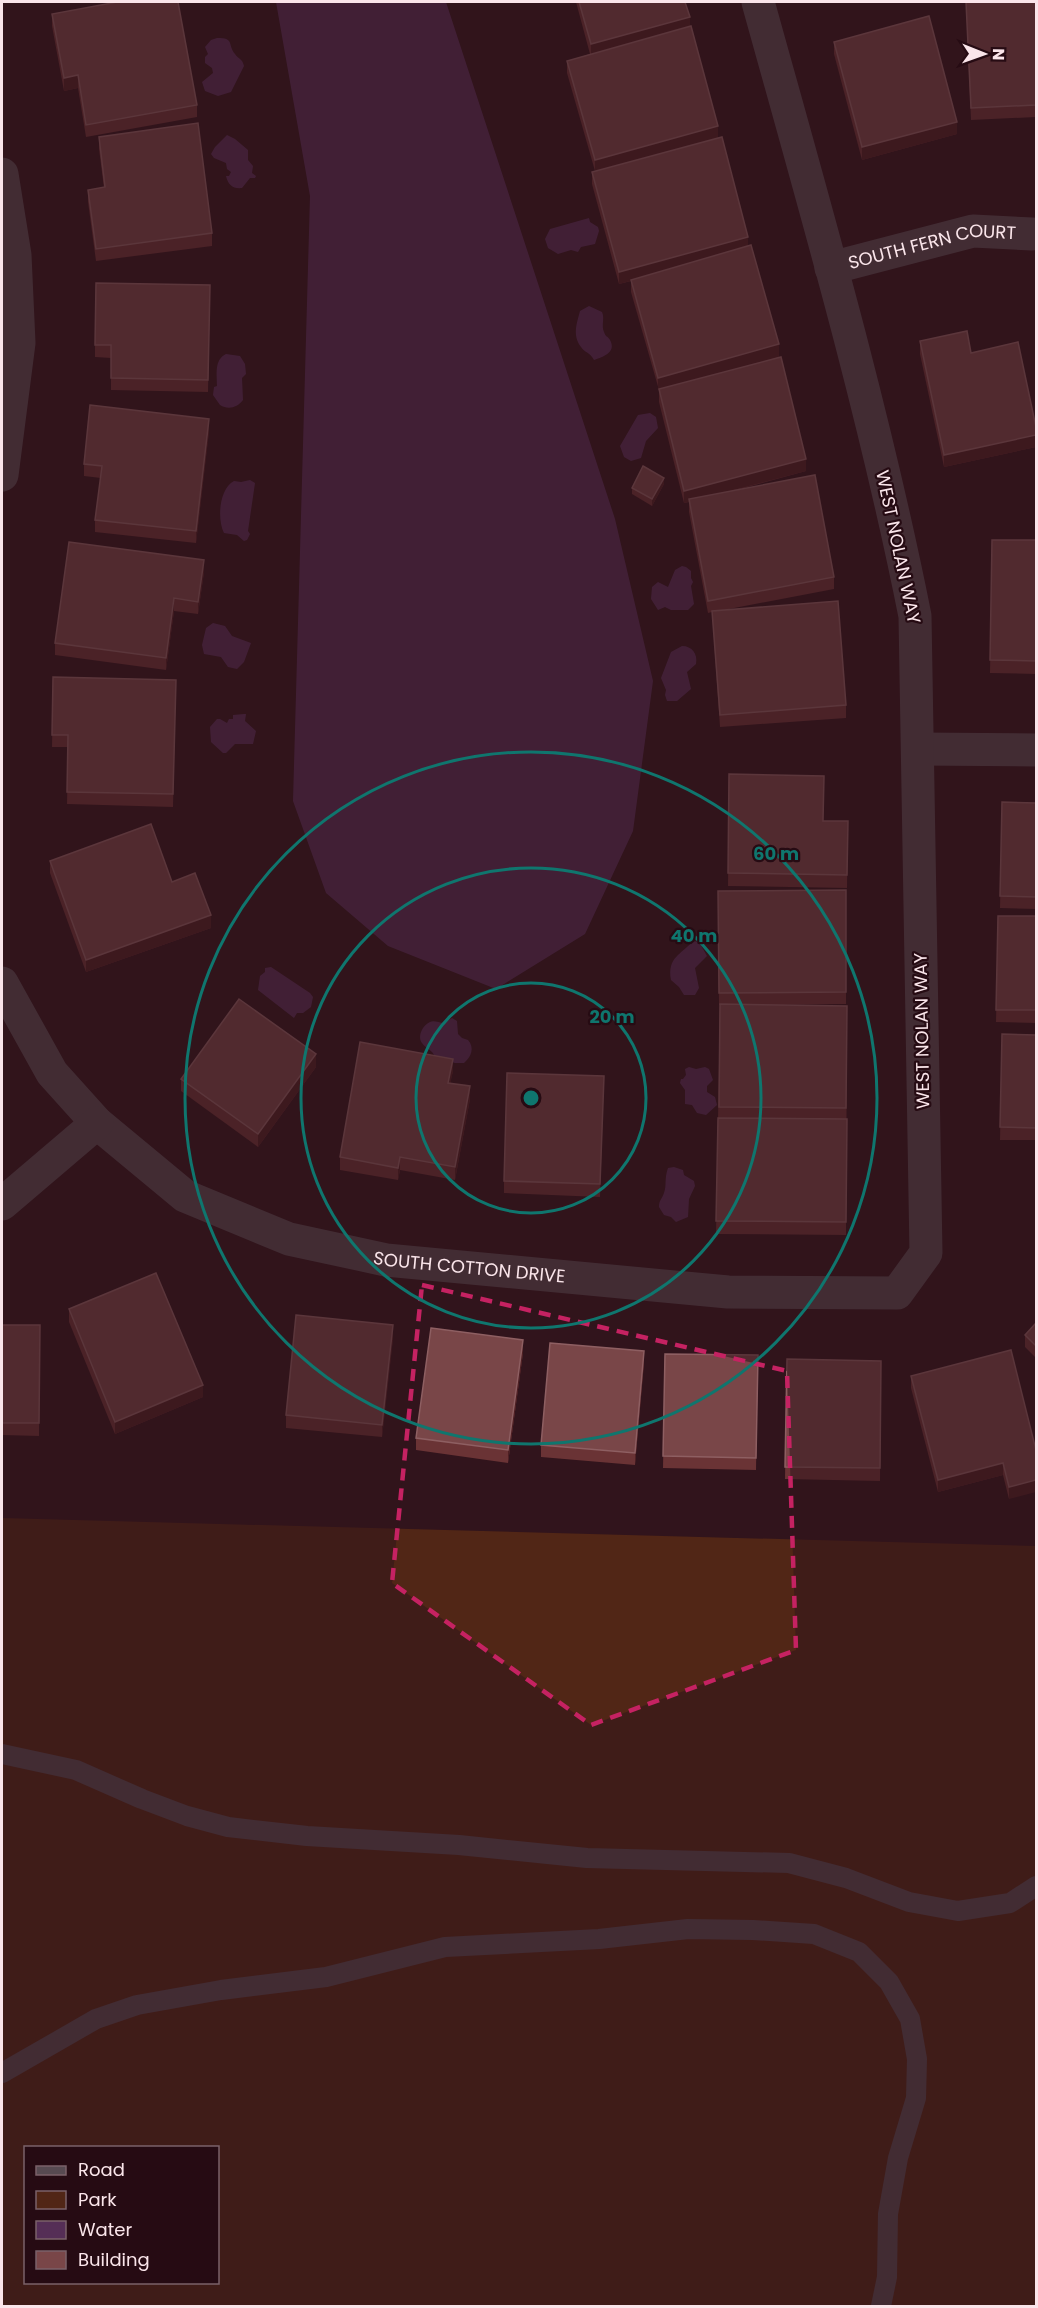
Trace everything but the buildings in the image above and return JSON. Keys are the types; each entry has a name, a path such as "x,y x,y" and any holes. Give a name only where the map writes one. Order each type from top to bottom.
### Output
{"street":[{"name":"WEST NOLAN WAY","path":"758,2 831,268 902,548 915,616 926,1253"},
{"path":"2,174 15,255 19,343 2,475"},
{"name":"SOUTH FERN COURT","path":"831,268 973,231 1032,234"},
{"path":"918,749 1036,750"},
{"name":"SOUTH COTTON DRIVE","path":"2,983 52,1073 97,1123 185,1196 290,1239 386,1260 728,1292 897,1293 926,1253"},
{"path":"2,1204 97,1123"}],"lane":[{"path":"2,1754 76,1770 187,1816 228,1827 307,1836 459,1845 587,1858 789,1863 846,1878 909,1902 958,1911 1010,1903 1036,1886"},
{"path":"2,2073 96,2019 137,2005 221,1990 326,1977 445,1947 599,1939 688,1929 814,1934 859,1952 889,1982 910,2019 912,2029 917,2059 916,2098 898,2158 888,2214 887,2277 881,2307"}],"highlighted area":[{"path":"422,1285 787,1371 796,1650 591,1725 392,1583"}],"green space":[{"path":"2,1518 1036,1546 1036,2306 2,2306"}],"water":[{"path":"276,2 446,2 615,519 653,681 633,831 585,934 496,989 388,946 326,893 293,801 310,196"},
{"path":"217,38 230,42 236,56 244,66 231,92 218,96 205,91 202,82 213,73 212,68 205,63 205,57 208,54 205,47 211,40"},
{"path":"227,135 248,150 248,160 253,166 252,173 256,176 250,178 242,188 236,188 228,182 226,176 229,176 231,172 227,169 226,163 214,158 211,154"},
{"path":"589,218 599,231 595,244 581,247 578,252 571,250 558,254 548,248 545,239 550,229"},
{"path":"589,306 602,312 603,329 612,344 608,354 594,360 581,347 576,334 580,311"},
{"path":"226,354 240,356 245,364 246,374 242,378 243,400 238,405 229,408 220,405 213,395 214,387 217,386 218,364"},
{"path":"650,413 656,417 658,428 646,441 641,458 631,461 624,457 620,446 638,415"},
{"path":"250,480 255,483 248,531 250,534 244,541 237,535 224,533 220,513 222,497 229,485 234,481"},
{"path":"682,566 691,571 694,604 688,610 671,610 665,607 658,610 651,599 652,587 658,582 668,587 675,570"},
{"path":"213,623 225,626 232,636 251,643 244,662 237,669 228,667 221,657 204,654 202,645 206,628"},
{"path":"682,646 691,649 696,657 696,664 687,672 691,689 677,701 667,701 666,690 661,678 671,652"},
{"path":"246,714 245,721 256,731 253,744 235,744 223,753 211,742 210,727 217,719 227,723 229,719 233,719 233,715"},
{"path":"693,941 699,942 707,956 695,968 699,988 695,995 684,995 671,980 671,966 676,957"},
{"path":"271,967 310,993 313,997 311,1007 303,1013 297,1013 294,1018 258,990 260,976 265,972 265,968"},
{"path":"452,1018 457,1021 458,1034 468,1040 472,1049 469,1058 464,1063 455,1063 435,1057 420,1037 427,1023 433,1021 444,1023"},
{"path":"689,1067 709,1069 713,1080 707,1086 707,1092 715,1097 717,1105 706,1115 697,1113 692,1105 685,1104 685,1090 680,1083 686,1075 685,1069"},
{"path":"668,1168 683,1170 684,1175 694,1181 695,1186 689,1199 688,1217 676,1222 664,1215 659,1207 665,1190"}]}
